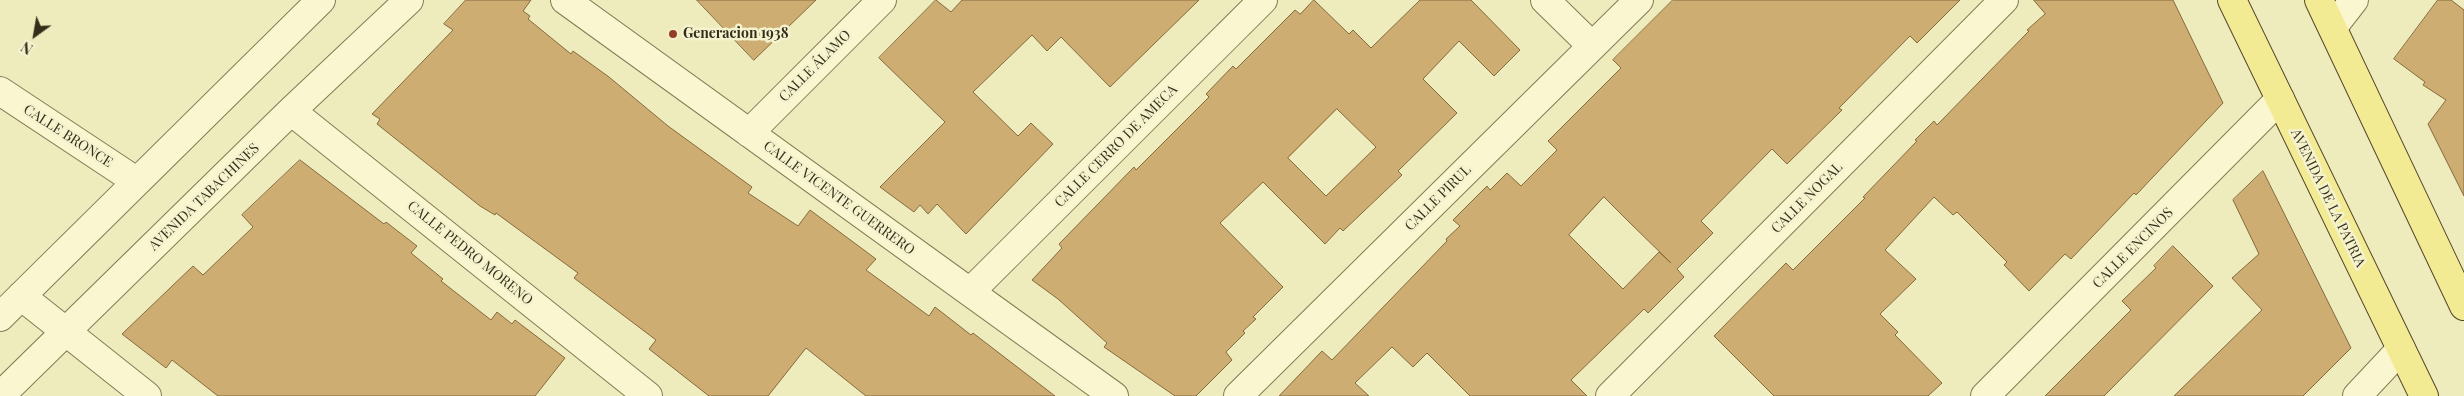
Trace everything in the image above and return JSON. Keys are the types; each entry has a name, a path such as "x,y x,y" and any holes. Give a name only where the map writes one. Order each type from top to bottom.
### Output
{"main road":[{"name":"AVENIDA DE LA PATRIA","path":"2232,0 2424,396"},
{"path":"2319,0 2462,293"}],"street":[{"path":"0,317 321,0"},
{"name":"AVENIDA TABACHINES","path":"0,396 291,111 409,0"},
{"name":"CALLE VICENTE GUERRERO","path":"565,0 1114,396"},
{"name":"CALLE ÁLAMO","path":"749,133 882,0"},
{"name":"CALLE CERRO DE AMECA","path":"970,292 1262,0"},
{"path":"1545,0 1592,46"},
{"name":"CALLE PIRUL","path":"1238,396 1639,0"},
{"name":"CALLE NOGAL","path":"1610,396 2004,0"},
{"path":"2333,27 2354,0"},
{"name":"CALLE BRONCE","path":"0,91 136,181"},
{"name":"CALLE ENCINOS","path":"1985,396 2280,99"},
{"name":"CALLE PEDRO MORENO","path":"291,111 648,396"},
{"path":"21,296 146,396"},
{"path":"2357,396 2401,348"}],"building":[{"path":"466,0 531,0 523,11 530,16 528,19 571,54 573,51 609,77 668,126 752,187 748,193 798,226 810,210 876,259 866,270 929,316 935,307 971,335 973,333 1055,396 866,396 806,348 768,396 709,396 649,349 656,340 574,278 578,273 496,213 495,215 480,206 377,124 380,119 372,114 453,30 444,24"},
{"path":"697,0 816,0 754,60"},
{"path":"936,0 951,12 962,0 1199,0 1110,87 1061,37 1047,51 1032,35 973,92 1018,136 1031,123 1053,144 966,234 937,204 928,214 920,205 914,212 880,187 945,122 879,58"},
{"path":"1314,0 1349,34 1353,30 1371,48 1420,0 1471,0 1520,50 1494,76 1459,41 1423,79 1457,113 1398,171 1402,175 1343,231 1340,228 1325,244 1263,182 1220,223 1283,287 1253,317 1256,319 1243,331 1245,333 1226,352 1232,360 1196,396 1175,396 1104,347 1107,343 1058,299 1032,280 1062,248 1059,244 1134,167 1136,170 1209,97 1206,94 1233,66 1236,69 1295,10 1300,14","holes":["1337,109 1376,147 1326,196 1288,158"]},
{"path":"1673,0 1960,0 1917,43 1910,36 1839,108 1842,110 1787,164 1772,149 1701,221 1713,233 1677,269 1684,277 1648,313 1644,309 1571,380 1587,396 1470,396 1427,353 1413,367 1392,347 1355,383 1369,396 1279,396 1322,351 1332,360 1447,241 1446,239 1460,226 1453,220 1487,186 1490,190 1507,173 1521,186 1557,150 1548,141 1621,68 1613,60","holes":["1604,197 1671,263 1659,252 1623,289 1569,235"]},
{"path":"2034,0 2173,0 2223,103 2136,195 2134,193 2071,259 2065,254 2029,291 2004,265 2007,262 1957,212 1953,215 1934,197 1885,250 1916,279 1880,314 1898,332 1895,335 1942,383 1928,396 1774,396 1714,336 1786,263 1793,270 1865,198 1863,197 1917,141 1915,140 1934,121 1937,125 2029,31 2027,30 2045,14"},
{"path":"2438,0 2451,0 2464,10 2464,196 2428,124 2446,100 2423,85 2425,82 2394,59"},
{"path":"300,160 384,224 386,222 417,246 411,253 443,279 441,281 491,320 497,312 512,324 515,320 565,358 535,396 218,396 172,360 166,368 122,334 193,266 203,275 253,227 242,215"},
{"path":"2263,171 2351,348 2303,396 2174,396 2262,310 2232,278 2259,254 2233,200"},
{"path":"2173,246 2213,286 2104,396 2045,396 2131,310 2122,301 2156,268 2154,266"}],"place":[{"name":"Generacion 1938","path":"673,34"}]}
